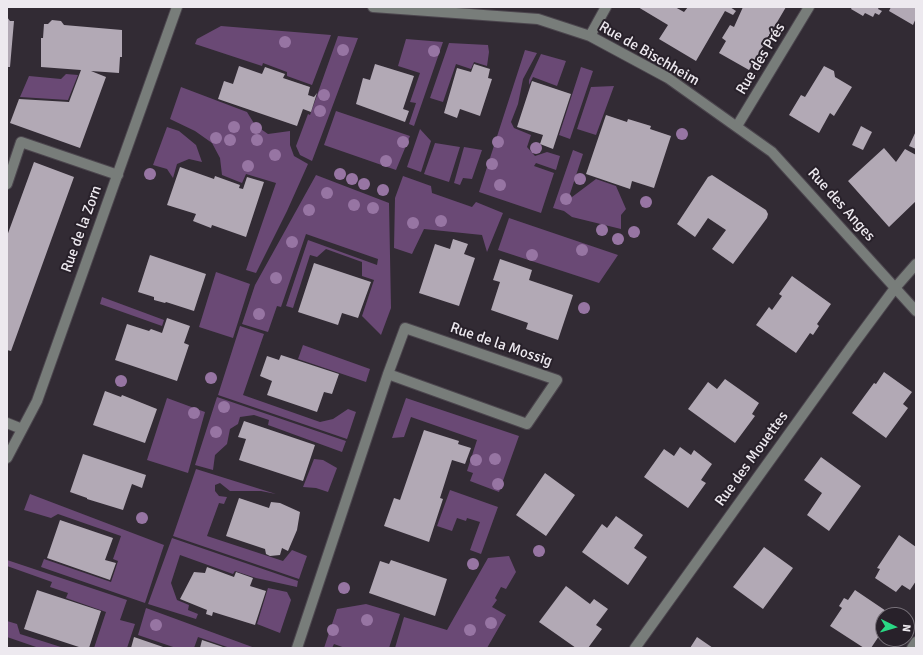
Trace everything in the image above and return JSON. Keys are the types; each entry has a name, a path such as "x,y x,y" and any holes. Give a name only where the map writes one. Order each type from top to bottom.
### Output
{"street":[{"name":"Rue de la Zorn","path":"7,458 37,401 177,7"},
{"name":"Rue de Bischheim","path":"373,7 421,9 538,19 590,36 668,78 737,126"},
{"path":"590,36 606,7"},
{"name":"Rue des Prés","path":"737,126 809,7"},
{"name":"Rue des Anges","path":"737,126 776,157 916,311"},
{"path":"7,184 22,142 118,175"},
{"name":"Rue des Mouettes","path":"635,648 895,288 916,264"},
{"name":"Rue de la Mossig","path":"297,648 388,374 405,328 557,380 527,424 388,374"},
{"path":"7,423 22,429"},
{"path":"912,648 916,642"}],"shaded area":[{"path":"221,26 331,35 312,85 287,76 287,72 263,63 262,66 195,44 197,39"},
{"path":"338,36 358,38 312,161 300,155 296,146 308,114 310,115"},
{"path":"406,39 443,42 414,126 409,124 416,103 410,102 420,73 398,66"},
{"path":"449,43 488,45 489,52 487,66 474,62 471,69 456,64 443,102 430,98"},
{"path":"525,50 537,53 523,79 518,104 511,122 514,128 531,135 527,147 535,156 547,152 560,156 556,170 536,163 534,166 554,173 541,213 479,192"},
{"path":"541,54 566,61 557,86 533,77 529,85 529,80"},
{"path":"581,67 593,71 570,139 559,135"},
{"path":"66,74 78,75 68,100 20,97 29,76 61,79"},
{"path":"614,86 596,135 577,129 591,87"},
{"path":"181,87 247,112 255,125 268,134 290,131 290,145 294,156 308,164 287,211 256,273 246,270 276,183 246,174 242,183 222,175 220,158 212,143 195,131 170,119"},
{"path":"336,111 410,136 396,170 324,145"},
{"path":"167,127 179,131 196,145 202,162 189,159 177,164 173,178 167,169 153,165"},
{"path":"420,129 431,141 421,172 407,167"},
{"path":"435,143 460,147 449,182 424,174"},
{"path":"464,147 482,150 472,179 463,178 460,185 454,183"},
{"path":"573,150 583,154 568,200 596,179 616,186 626,209 621,215 621,229 572,217 564,211 553,208"},
{"path":"316,175 389,203 391,308 381,335 362,316 374,280 362,276 362,262 326,249 317,257 310,255 293,308 286,306 308,240 377,265 378,259 306,234 281,307 277,306 268,332 242,324 255,285"},
{"path":"403,176 431,186 432,193 472,207 476,202 503,213 487,252 482,235 424,229 412,254 394,248 395,198"},
{"path":"509,218 618,255 599,283 498,250"},
{"path":"216,272 250,284 233,338 199,327"},
{"path":"102,297 164,320 162,326 100,304"},
{"path":"240,326 264,334 243,395 320,422 333,419 348,409 356,412 347,439 218,395"},
{"path":"303,345 370,369 366,382 298,359"},
{"path":"217,397 346,441 342,452 268,425 269,420 254,415 240,417 238,424 230,429 227,444 215,455 213,470 195,465"},
{"path":"167,398 205,412 188,473 147,460"},
{"path":"406,398 519,436 499,492 470,481 473,473 467,471 477,440 411,417 404,437 392,438"},
{"path":"314,459 323,460 337,468 328,492 316,488 303,487"},
{"path":"196,469 276,494 261,491 230,491 220,483 215,485 215,491 219,496 227,497 224,504 219,503 207,536 283,561 292,550 307,556 299,579 173,536"},
{"path":"450,490 498,507 481,554 470,550 480,522 467,518 466,521 457,518 452,531 437,526"},
{"path":"30,494 164,545 145,603 41,567 44,559 111,582 118,561 113,559 121,536 58,514 51,518 24,510"},
{"path":"172,538 298,581 297,587 256,578 235,571 233,574 180,555 171,583 177,600 189,605 188,610 198,614 196,619 148,604"},
{"path":"509,556 516,572 506,589 501,587 495,598 497,600 492,607 506,615 487,648 395,648 404,617 447,630 488,558"},
{"path":"7,560 127,600 120,620 135,624 127,648 94,648 106,612 66,598 68,593 50,587 52,582 7,566"},
{"path":"268,588 287,592 291,600 280,633 257,624"},
{"path":"366,604 400,614 389,648 345,648 334,644 332,648 324,648 337,609"},
{"path":"146,608 255,648 230,648 198,637 194,648 176,648 138,635"},
{"path":"7,621 17,624 20,634 64,648 39,648 7,637"}],"building":[{"path":"638,7 675,7 684,12 688,7 730,7 736,11 733,15 725,11 696,61 659,39 668,25"},
{"path":"743,7 786,7 749,70 719,53 726,41 722,38 730,25 734,27"},
{"path":"852,7 879,7 878,9 882,11 879,15 875,13 873,17 865,13 863,16 851,9"},
{"path":"891,7 916,7 916,18 913,25 889,11"},
{"path":"7,17 10,21 14,21 10,67 7,67"},
{"path":"52,20 61,21 64,25 122,30 122,57 120,57 119,73 91,71 106,77 80,148 10,123 19,99 69,102 81,70 41,67 41,38 43,38 44,24 48,24"},
{"path":"375,64 414,76 403,109 409,111 405,122 356,104 363,78 370,80"},
{"path":"474,64 490,69 488,78 492,79 480,116 460,109 457,118 444,113 457,68 471,72"},
{"path":"239,66 262,74 265,67 285,74 283,78 310,87 308,95 314,97 317,93 311,112 303,109 297,126 218,99 224,81 233,84"},
{"path":"824,66 834,71 835,77 852,87 834,116 830,113 819,133 789,115 801,95 805,97"},
{"path":"532,81 571,94 553,149 540,144 543,135 517,127"},
{"path":"606,115 627,122 628,119 651,126 650,129 671,136 654,188 632,181 630,189 586,174"},
{"path":"861,126 872,132 863,150 852,145"},
{"path":"916,131 916,149 909,146"},
{"path":"884,148 896,162 905,149 916,155 916,201 889,227 848,181"},
{"path":"34,162 74,177 11,351 7,350 7,236"},
{"path":"180,167 214,179 215,176 240,185 239,188 243,189 247,177 264,182 246,237 212,225 211,228 193,221 196,214 167,205"},
{"path":"712,175 766,210 768,214 767,218 733,264 712,249 726,230 708,218 695,237 677,224 708,177"},
{"path":"453,239 468,244 464,254 475,258 459,306 419,293 435,244 450,249"},
{"path":"150,255 206,274 194,311 166,302 154,300 154,297 138,292"},
{"path":"500,259 532,270 529,280 573,295 558,340 526,329 528,323 491,310 500,282 493,280"},
{"path":"314,263 371,282 358,318 342,313 338,325 298,312"},
{"path":"792,276 831,304 817,324 819,326 813,335 810,333 796,353 756,325 769,307 772,310 782,296 779,294"},
{"path":"167,318 190,326 184,343 189,345 177,381 115,360 127,324 149,331 151,329 162,333"},
{"path":"281,355 339,374 332,394 324,392 317,412 267,395 272,381 260,376 267,356 279,360"},
{"path":"884,372 912,392 903,404 908,408 886,438 852,413"},
{"path":"725,379 759,403 752,414 755,416 735,443 688,409 708,382 717,389"},
{"path":"105,391 121,397 122,395 157,409 145,443 93,425"},
{"path":"244,421 315,445 303,481 239,460 246,439 238,437"},
{"path":"424,430 459,441 458,444 471,448 465,464 452,460 440,498 443,499 429,542 384,526 394,498 400,500"},
{"path":"680,447 691,455 694,450 712,464 701,480 706,483 688,508 644,477 664,449 674,456"},
{"path":"83,454 146,475 142,488 132,484 123,510 70,492"},
{"path":"821,457 861,486 829,531 807,515 822,493 804,480"},
{"path":"545,473 575,495 546,536 516,515"},
{"path":"239,498 269,508 271,502 280,503 300,512 297,530 288,551 282,548 280,555 270,556 266,554 265,549 226,536"},
{"path":"616,516 643,535 634,548 647,557 628,585 582,552 602,524 607,528"},
{"path":"60,520 113,538 105,560 116,563 110,580 47,558"},
{"path":"899,535 916,547 916,581 910,590 902,585 896,592 875,578 880,569 877,568"},
{"path":"764,547 793,568 763,609 733,587"},
{"path":"391,560 447,579 435,616 369,593 380,561 389,564"},
{"path":"207,567 234,577 236,572 253,578 250,586 266,591 255,625 213,612 212,616 206,614 207,610 180,599 194,572 205,573"},
{"path":"566,586 590,604 594,599 608,609 596,625 602,629 588,648 576,648 539,622"},
{"path":"37,590 101,611 89,648 82,648 24,629"},
{"path":"855,590 880,607 875,607 875,642 871,648 864,648 830,626 842,608 839,606 844,598 848,600"},
{"path":"134,637 166,648 131,648"},
{"path":"697,637 713,648 690,648"},
{"path":"202,640 226,648 200,648"}]}
